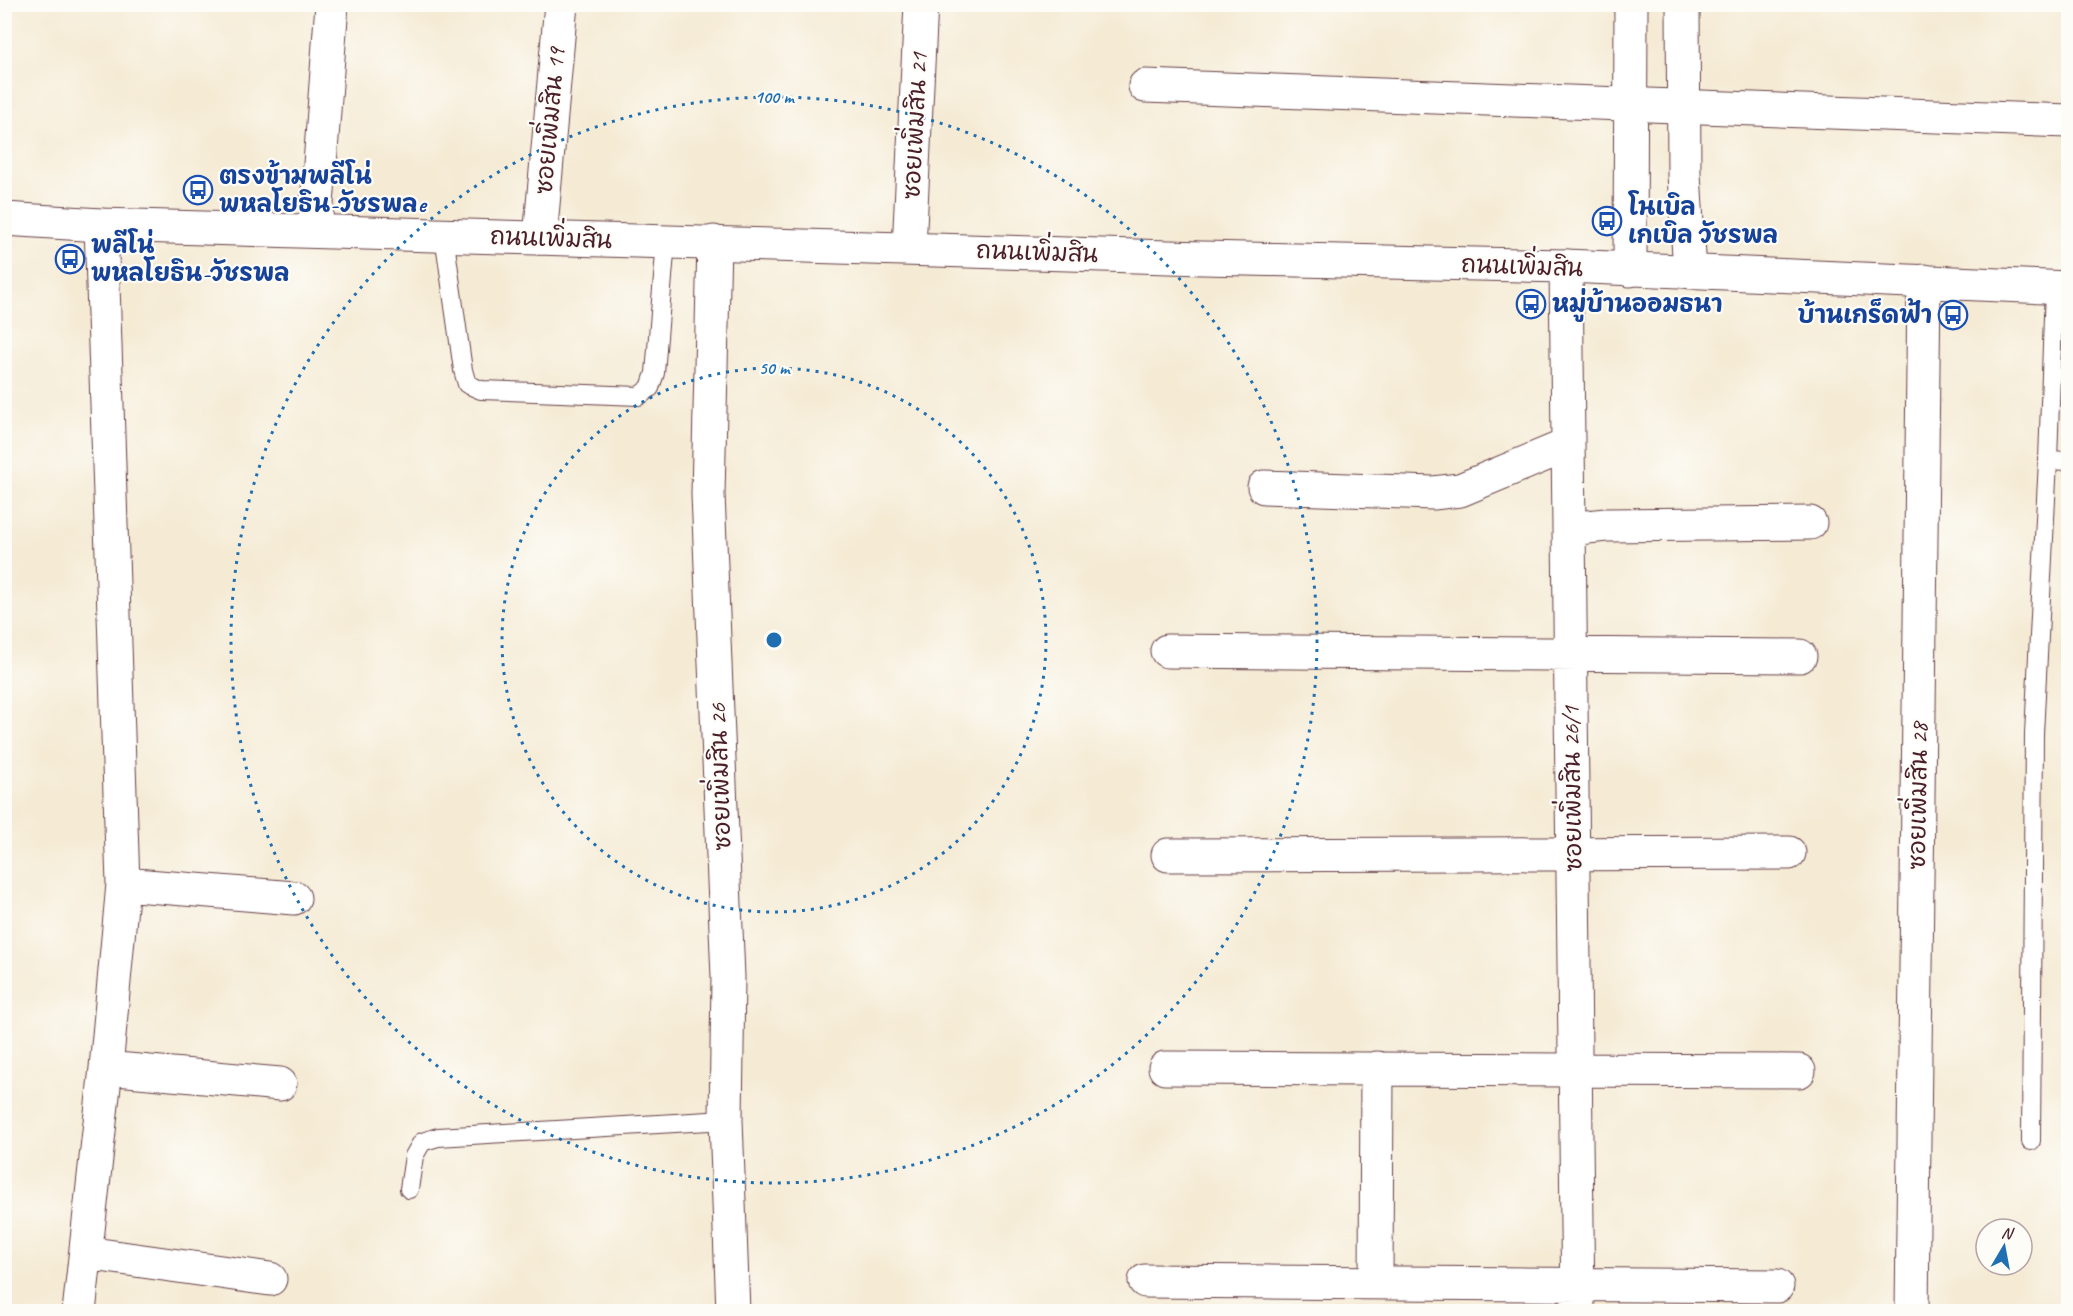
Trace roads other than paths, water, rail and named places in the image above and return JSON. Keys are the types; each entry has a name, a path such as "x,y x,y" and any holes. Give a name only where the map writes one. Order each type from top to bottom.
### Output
{"street":[{"path":"315,231 332,4"},
{"name":"ซอยเพิ่มสิน 19","path":"540,238 561,4"},
{"name":"ซอยเพิ่มสิน 21","path":"909,248 921,4"},
{"path":"1630,270 1631,4"},
{"path":"1683,4 1684,174 1690,273"},
{"path":"1145,86 2068,121"},
{"name":"ถนนเพิ่มสิน","path":"4,219 101,225 1203,258 1566,266 2061,288"},
{"path":"79,1311 106,1068 123,884 101,225"},
{"name":"ซอยเพิ่มสิน 26","path":"714,242 708,494 728,977 726,1120 733,1311"},
{"name":"ซอยเพิ่มสิน 26/1","path":"1566,266 1577,1298"},
{"name":"ซอยเพิ่มสิน 28","path":"1912,1311 1924,281"},
{"path":"1264,487 1433,493 1460,490 1568,445"},
{"path":"1569,530 1606,525 1810,523"},
{"path":"1167,651 1800,656"},
{"path":"1168,855 1789,853"},
{"path":"123,884 294,898"},
{"path":"106,1068 280,1084"},
{"path":"1165,1068 1799,1071"},
{"path":"1376,1283 1377,1068"},
{"path":"86,1252 270,1279"},
{"path":"1145,1281 1376,1283 1577,1298 1777,1287"}],"lane":[{"path":"444,235 463,370 467,384 481,390 639,396 650,388 655,373 666,241"},
{"path":"2031,1142 2034,734 2048,460 2061,288"},
{"path":"2048,460 2068,461"},
{"path":"409,1189 414,1156 422,1142 438,1137 726,1120"}],"place":[{"name":"ตรงข้ามพลีโน่ พหลโยธิน-วัชรพลe","path":"198,190"},
{"name":"โนเบิล เกเบิล วัชรพล","path":"1607,221"},
{"name":"พลีโน่ พหลโยธิน-วัชรพล","path":"70,259"},
{"name":"หมู่บ้านออมธนา","path":"1531,304"},
{"name":"บ้านเกร็ดฟ้า","path":"1953,315"}]}
